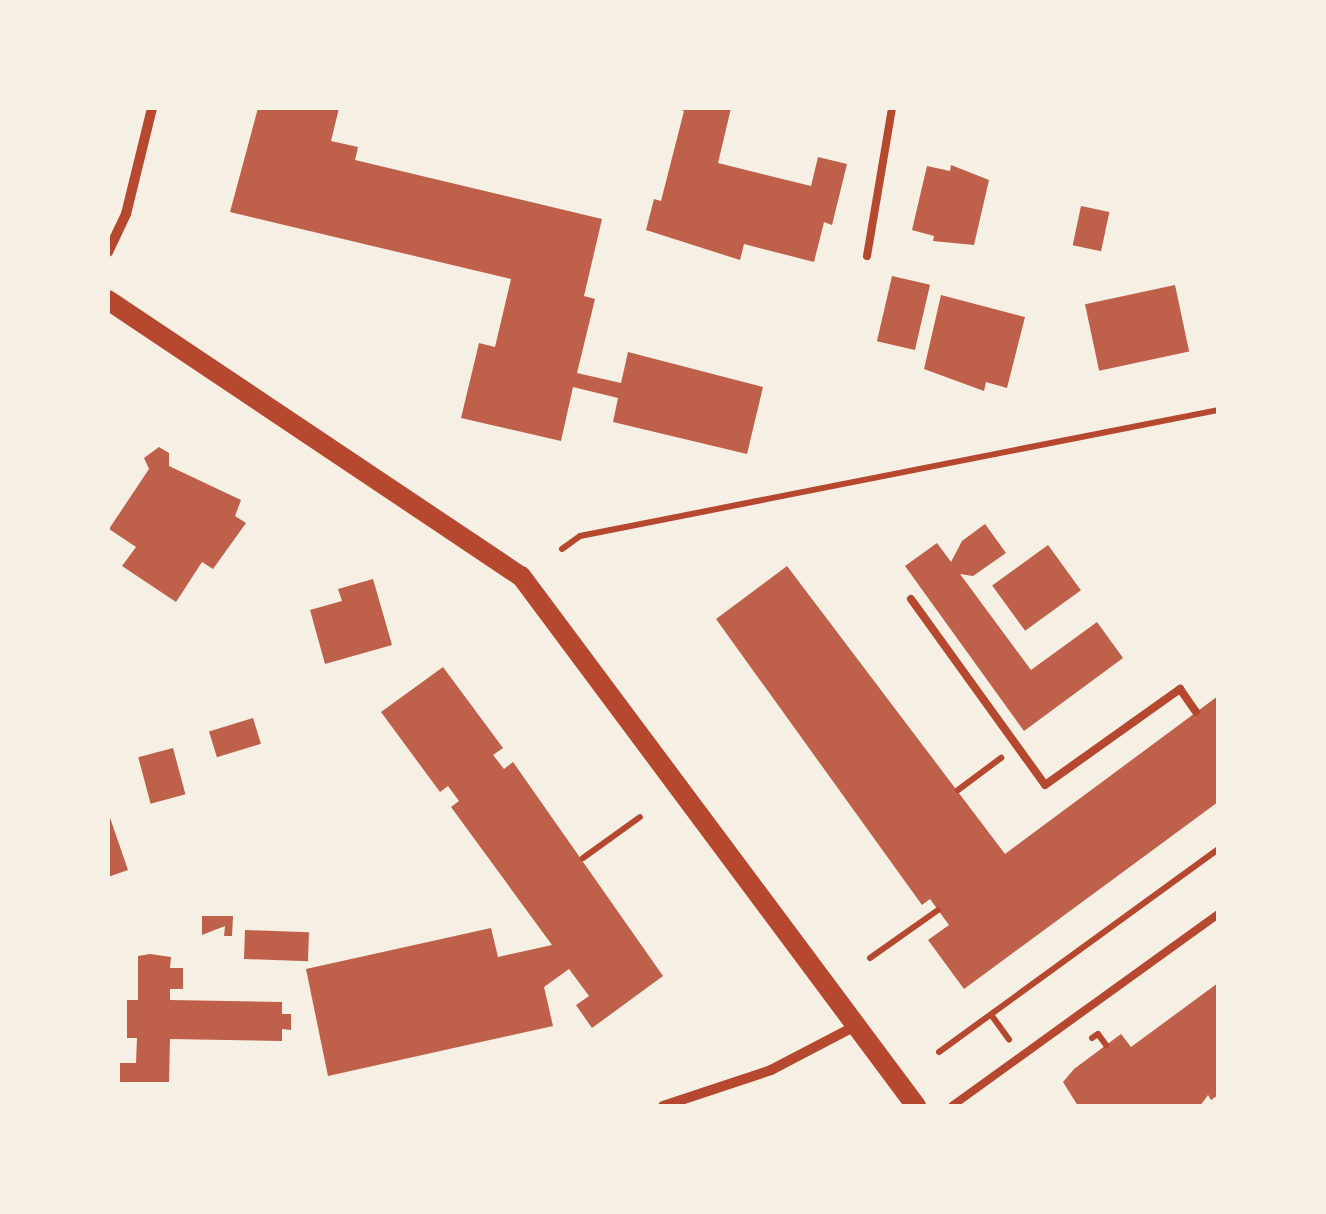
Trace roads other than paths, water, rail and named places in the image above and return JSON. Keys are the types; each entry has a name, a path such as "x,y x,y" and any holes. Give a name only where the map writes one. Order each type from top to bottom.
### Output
{"main road":[{"path":"108,300 521,576 556,615 916,1106"}],"street":[{"path":"108,252 126,214 152,108"},
{"path":"663,1106 770,1070 857,1026"}],"lane":[{"path":"867,256 892,108"},
{"path":"911,599 1045,786 1180,689 1196,712"},
{"path":"952,1106 1218,914"}]}
